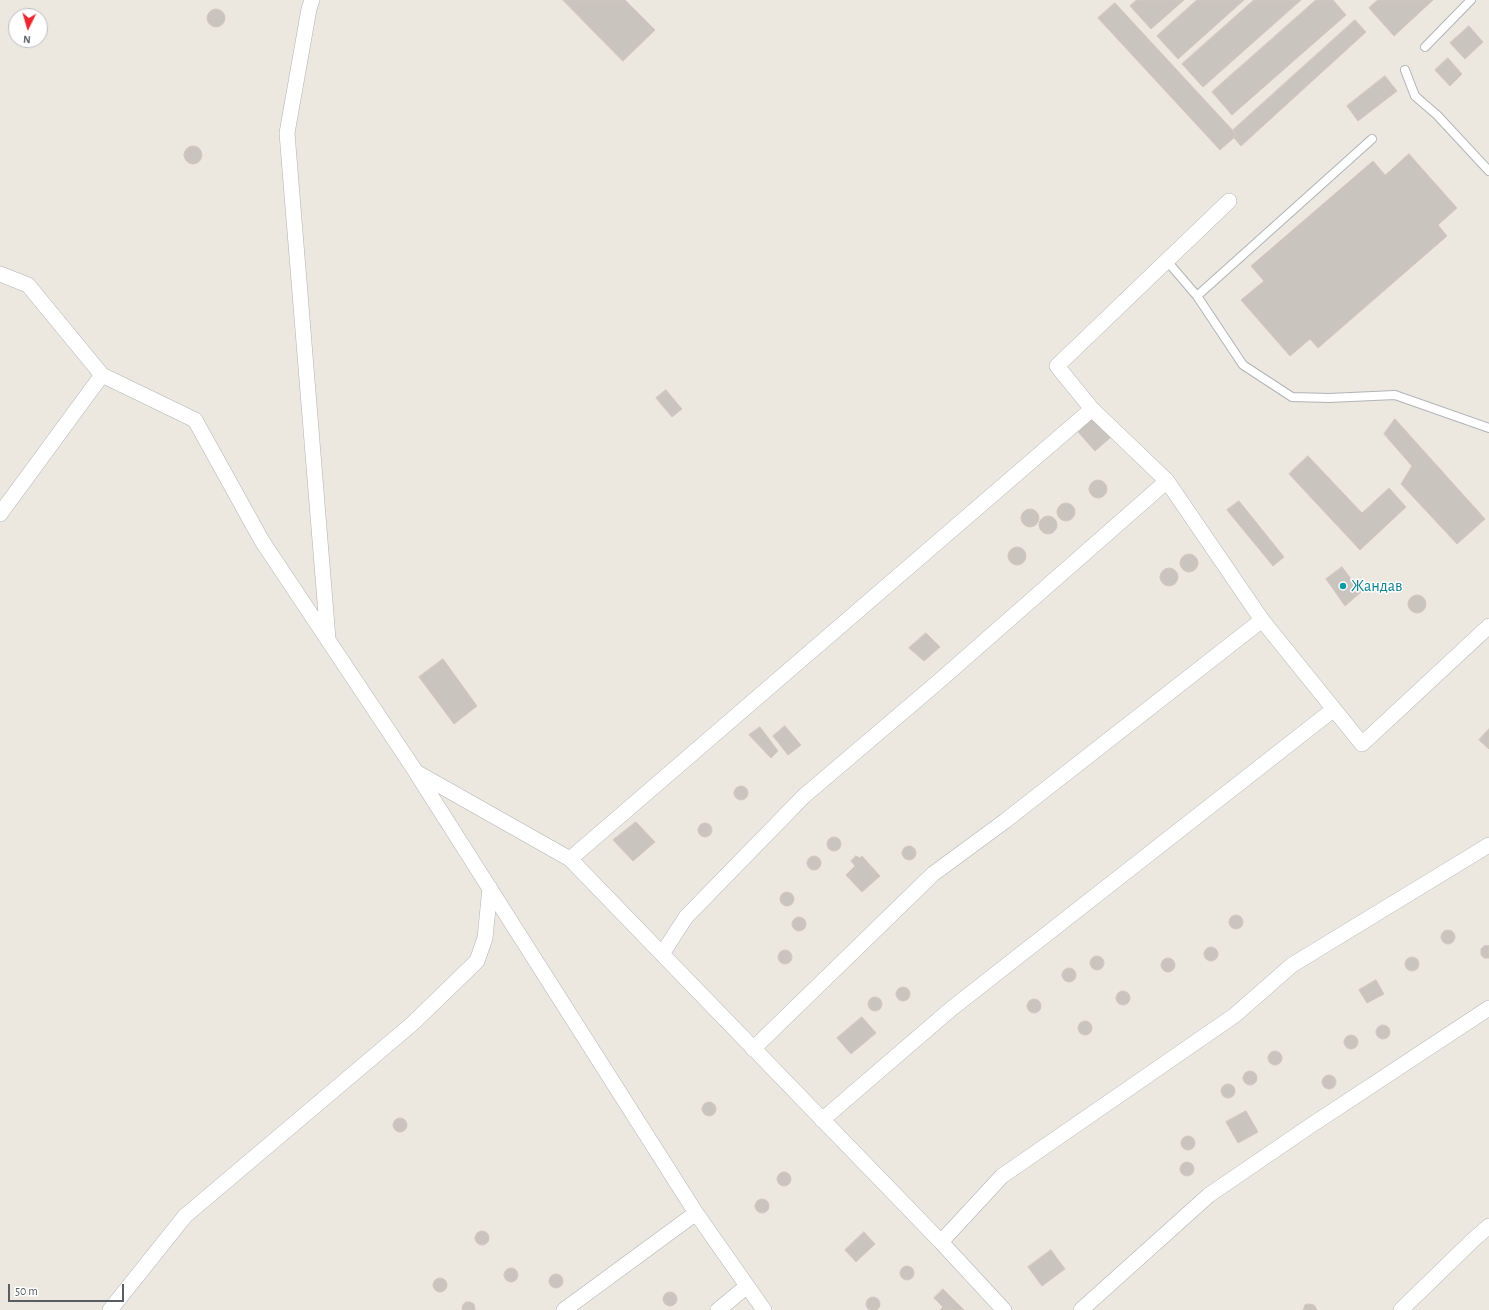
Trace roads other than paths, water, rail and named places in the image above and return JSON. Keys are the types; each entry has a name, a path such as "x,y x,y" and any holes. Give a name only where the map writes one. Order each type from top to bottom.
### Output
{"street":[{"path":"312,0 309,9 287,133 328,640"},
{"path":"1229,201 1057,366 1092,410 1167,481 1262,620 1362,744 1489,626"},
{"path":"0,274 28,285 102,375 195,420 262,541 416,772 696,1213 746,1287 764,1310"},
{"path":"0,514 102,375"},
{"path":"570,859 1092,410"},
{"path":"662,954 686,917 804,796 938,682 1167,481"},
{"path":"753,1049 933,874 1005,821 1262,620"},
{"path":"822,1120 951,1009 1334,709"},
{"path":"416,772 570,859 941,1242 1004,1310"},
{"path":"941,1242 1002,1176 1235,1015 1292,965 1489,845"},
{"path":"110,1310 185,1216 412,1024 477,961 485,938 490,888"},
{"path":"1081,1310 1209,1195 1310,1126 1489,1008"},
{"path":"564,1310 696,1213"},
{"path":"1401,1310 1489,1226"},
{"path":"718,1310 746,1287"}],"lane":[{"path":"1425,47 1471,0"},
{"path":"1405,70 1415,96 1437,115 1489,171"},
{"path":"1197,296 1372,139"},
{"path":"1167,261 1197,296 1243,365 1292,397 1328,398 1394,395 1489,428"}],"place":[{"name":"Жандав","path":"1343,586"}]}
